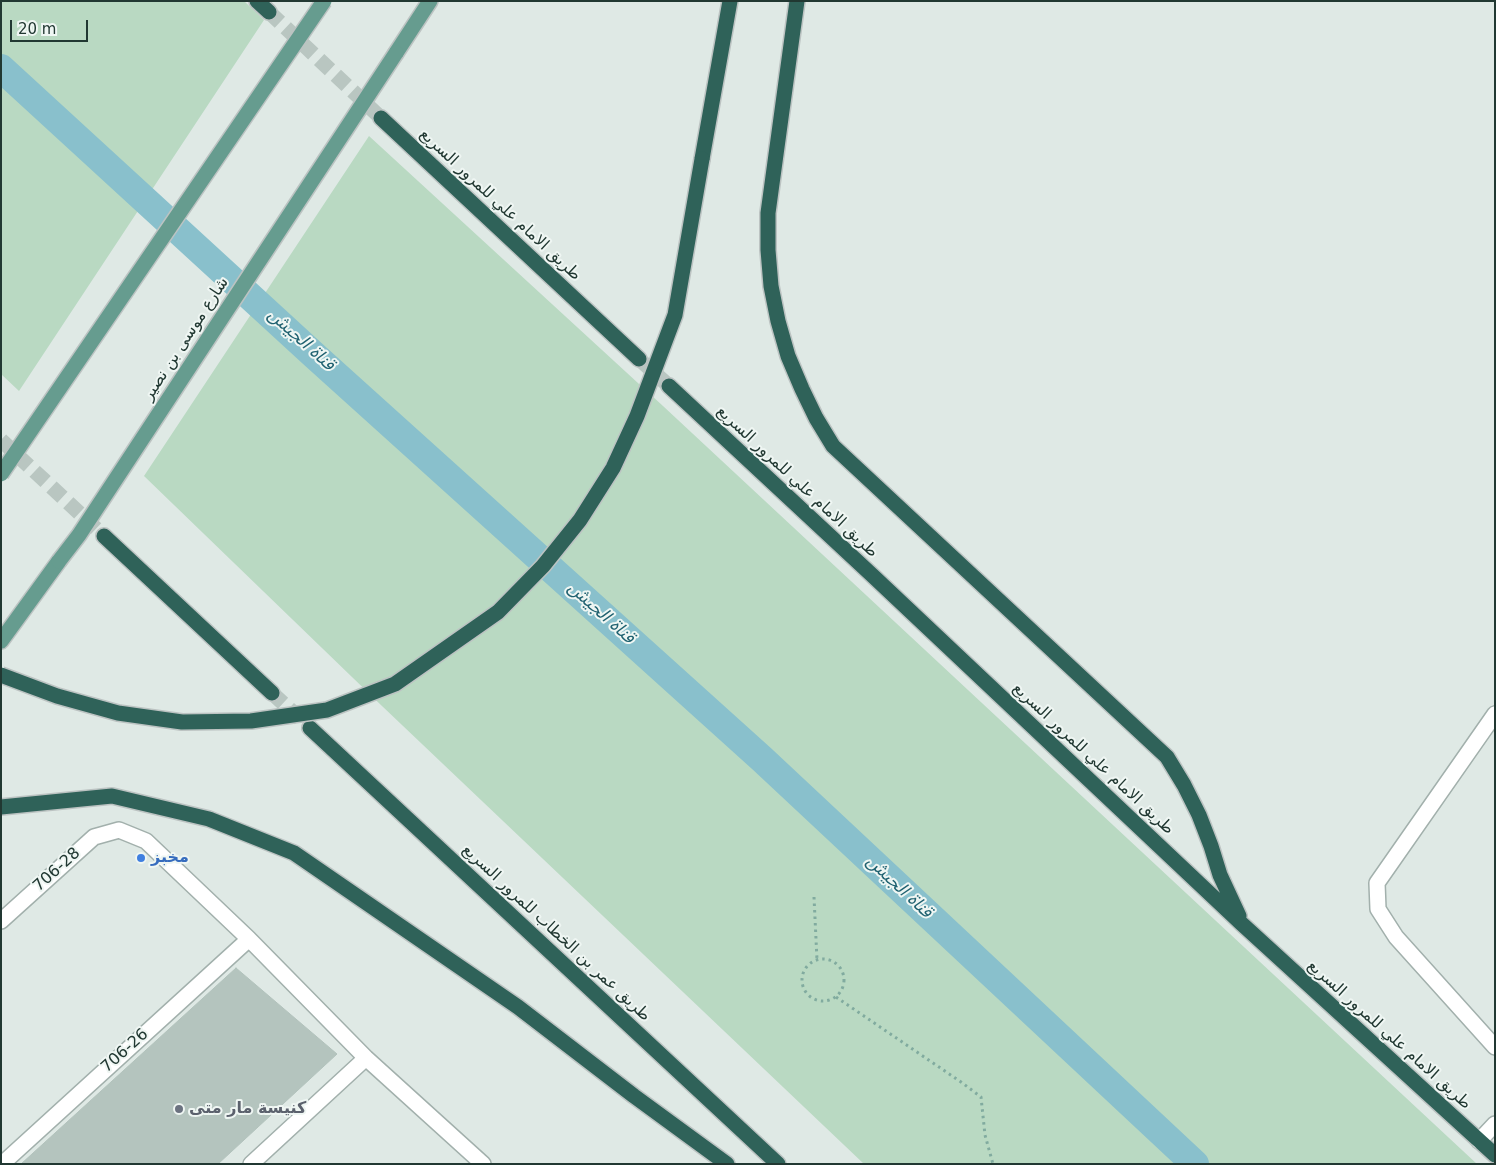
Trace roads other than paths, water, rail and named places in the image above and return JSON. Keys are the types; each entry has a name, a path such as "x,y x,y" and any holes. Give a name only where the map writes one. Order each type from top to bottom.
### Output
{"highway":[{"path":"256,1 269,12"},
{"path":"1,675 57,696 118,713 182,722 252,722 327,710 394,684 498,612 543,566 580,520 613,468 637,416 675,315 730,1"},
{"path":"797,1 768,213 768,250 771,286 778,321 788,356 802,389 816,418 833,446 1167,757 1199,815 1220,875 1242,924"},
{"name":"طريق الامام علي للمرور السريع","path":"381,118 639,359"},
{"name":"طريق الامام علي للمرور السريع","path":"669,386 1242,924 1495,1155"},
{"path":"104,536 272,693"},
{"name":"طريق عمر بن الخطاب للمرور السريع","path":"310,728 778,1164"},
{"path":"1,807 112,796 209,819 294,853 518,1007 727,1164"}],"main road":[{"path":"1,474 324,1"},
{"name":"شارع موسى بن نصير","path":"1,641 84,526 430,1"}],"street":[{"path":"1495,714 1377,883 1378,909 1396,937 1495,1047"},
{"name":"706-28","path":"1,920 94,837 118,830 146,841 249,939"},
{"path":"249,939 366,1058 483,1164"},
{"name":"706-26","path":"2,1164 249,939"},
{"path":"251,1164 366,1058"},
{"path":"1479,1141 1495,1124"}],"waterway":[{"name":"قناة الجيش","path":"1,68 315,356 762,759 1195,1164"}],"tunnel":[{"path":"269,12 381,118"},
{"path":"639,359 669,386"},
{"path":"1,440 104,536"},
{"path":"272,693 310,728"}],"place":[{"name":"مخبز","path":"141,858"},
{"name":"كنيسة مار متى","path":"179,1109"}]}
